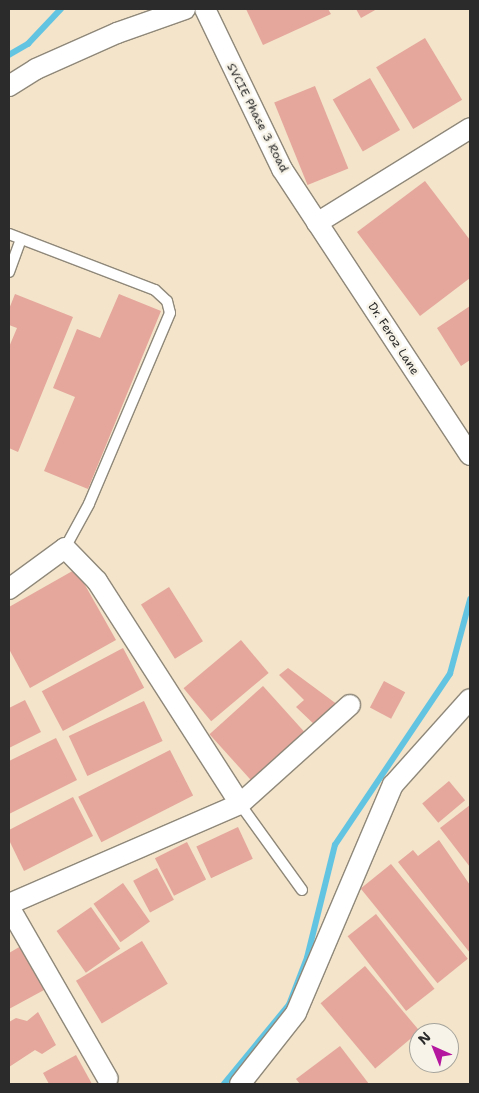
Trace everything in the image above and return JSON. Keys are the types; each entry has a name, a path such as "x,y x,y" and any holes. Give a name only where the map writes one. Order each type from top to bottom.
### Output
{"street":[{"path":"9,86 36,69 117,32 185,9"},
{"name":"SVCIE Phase 3 Road","path":"205,9 282,169 317,223"},
{"path":"317,223 470,128"},
{"name":"Dr. Feroz Lane","path":"317,223 470,456"},
{"path":"9,588 65,548 97,581 240,804"},
{"path":"240,1084 296,1012 393,785 470,698"},
{"path":"108,1078 9,906 240,804 350,705"}],"lane":[{"path":"9,234 155,290 167,301 170,313 89,504 65,548"},
{"path":"9,272 21,239"},
{"path":"240,804 302,890"}],"building":[{"path":"246,9 328,9 331,14 263,45"},
{"path":"356,9 377,9 361,18"},
{"path":"425,38 462,100 413,129 376,67"},
{"path":"370,78 400,130 363,151 333,100"},
{"path":"315,86 348,169 308,185 274,102"},
{"path":"425,181 470,240 470,278 420,316 357,232"},
{"path":"15,294 73,317 18,452 9,448 9,347 17,328 9,325 9,309"},
{"path":"119,294 161,311 88,489 44,471 75,397 53,388 77,329 100,338"},
{"path":"470,306 470,360 461,366 437,328"},
{"path":"76,569 116,640 30,688 9,649 9,607"},
{"path":"169,587 203,641 175,659 141,604"},
{"path":"241,640 269,673 211,721 184,688"},
{"path":"123,648 144,688 63,731 42,691"},
{"path":"288,668 338,705 317,727 296,707 304,700 279,675"},
{"path":"384,681 405,692 391,719 370,707"},
{"path":"263,686 310,738 256,786 209,734"},
{"path":"25,700 41,732 9,748 9,708"},
{"path":"144,701 163,741 87,776 69,736"},
{"path":"56,738 77,780 9,814 9,761"},
{"path":"170,750 193,795 101,842 78,797"},
{"path":"449,781 465,800 438,823 422,803"},
{"path":"73,797 93,836 24,871 9,840 9,830"},
{"path":"470,805 470,867 440,828"},
{"path":"238,827 253,859 211,878 196,846"},
{"path":"439,840 470,885 470,953 398,862 413,850 418,856"},
{"path":"187,842 206,879 174,896 155,858"},
{"path":"391,864 468,959 437,983 361,889"},
{"path":"157,868 174,900 150,912 133,881"},
{"path":"123,883 150,922 120,942 94,904"},
{"path":"91,907 120,949 86,973 57,931"},
{"path":"376,914 434,989 406,1011 348,936"},
{"path":"142,941 168,984 102,1024 76,981"},
{"path":"21,946 44,990 9,1009 9,953"},
{"path":"365,966 413,1023 409,1023 409,1040 375,1068 321,1003"},
{"path":"38,1012 56,1045 42,1054 35,1050 9,1067 9,1022 16,1018 27,1021"},
{"path":"340,1046 369,1084 300,1084 296,1079"},
{"path":"76,1055 92,1084 49,1084 43,1073"}],"waterway":[{"path":"9,55 28,44 61,9"},
{"path":"224,1084 289,1005 307,958 335,845 450,674 470,600"}]}
